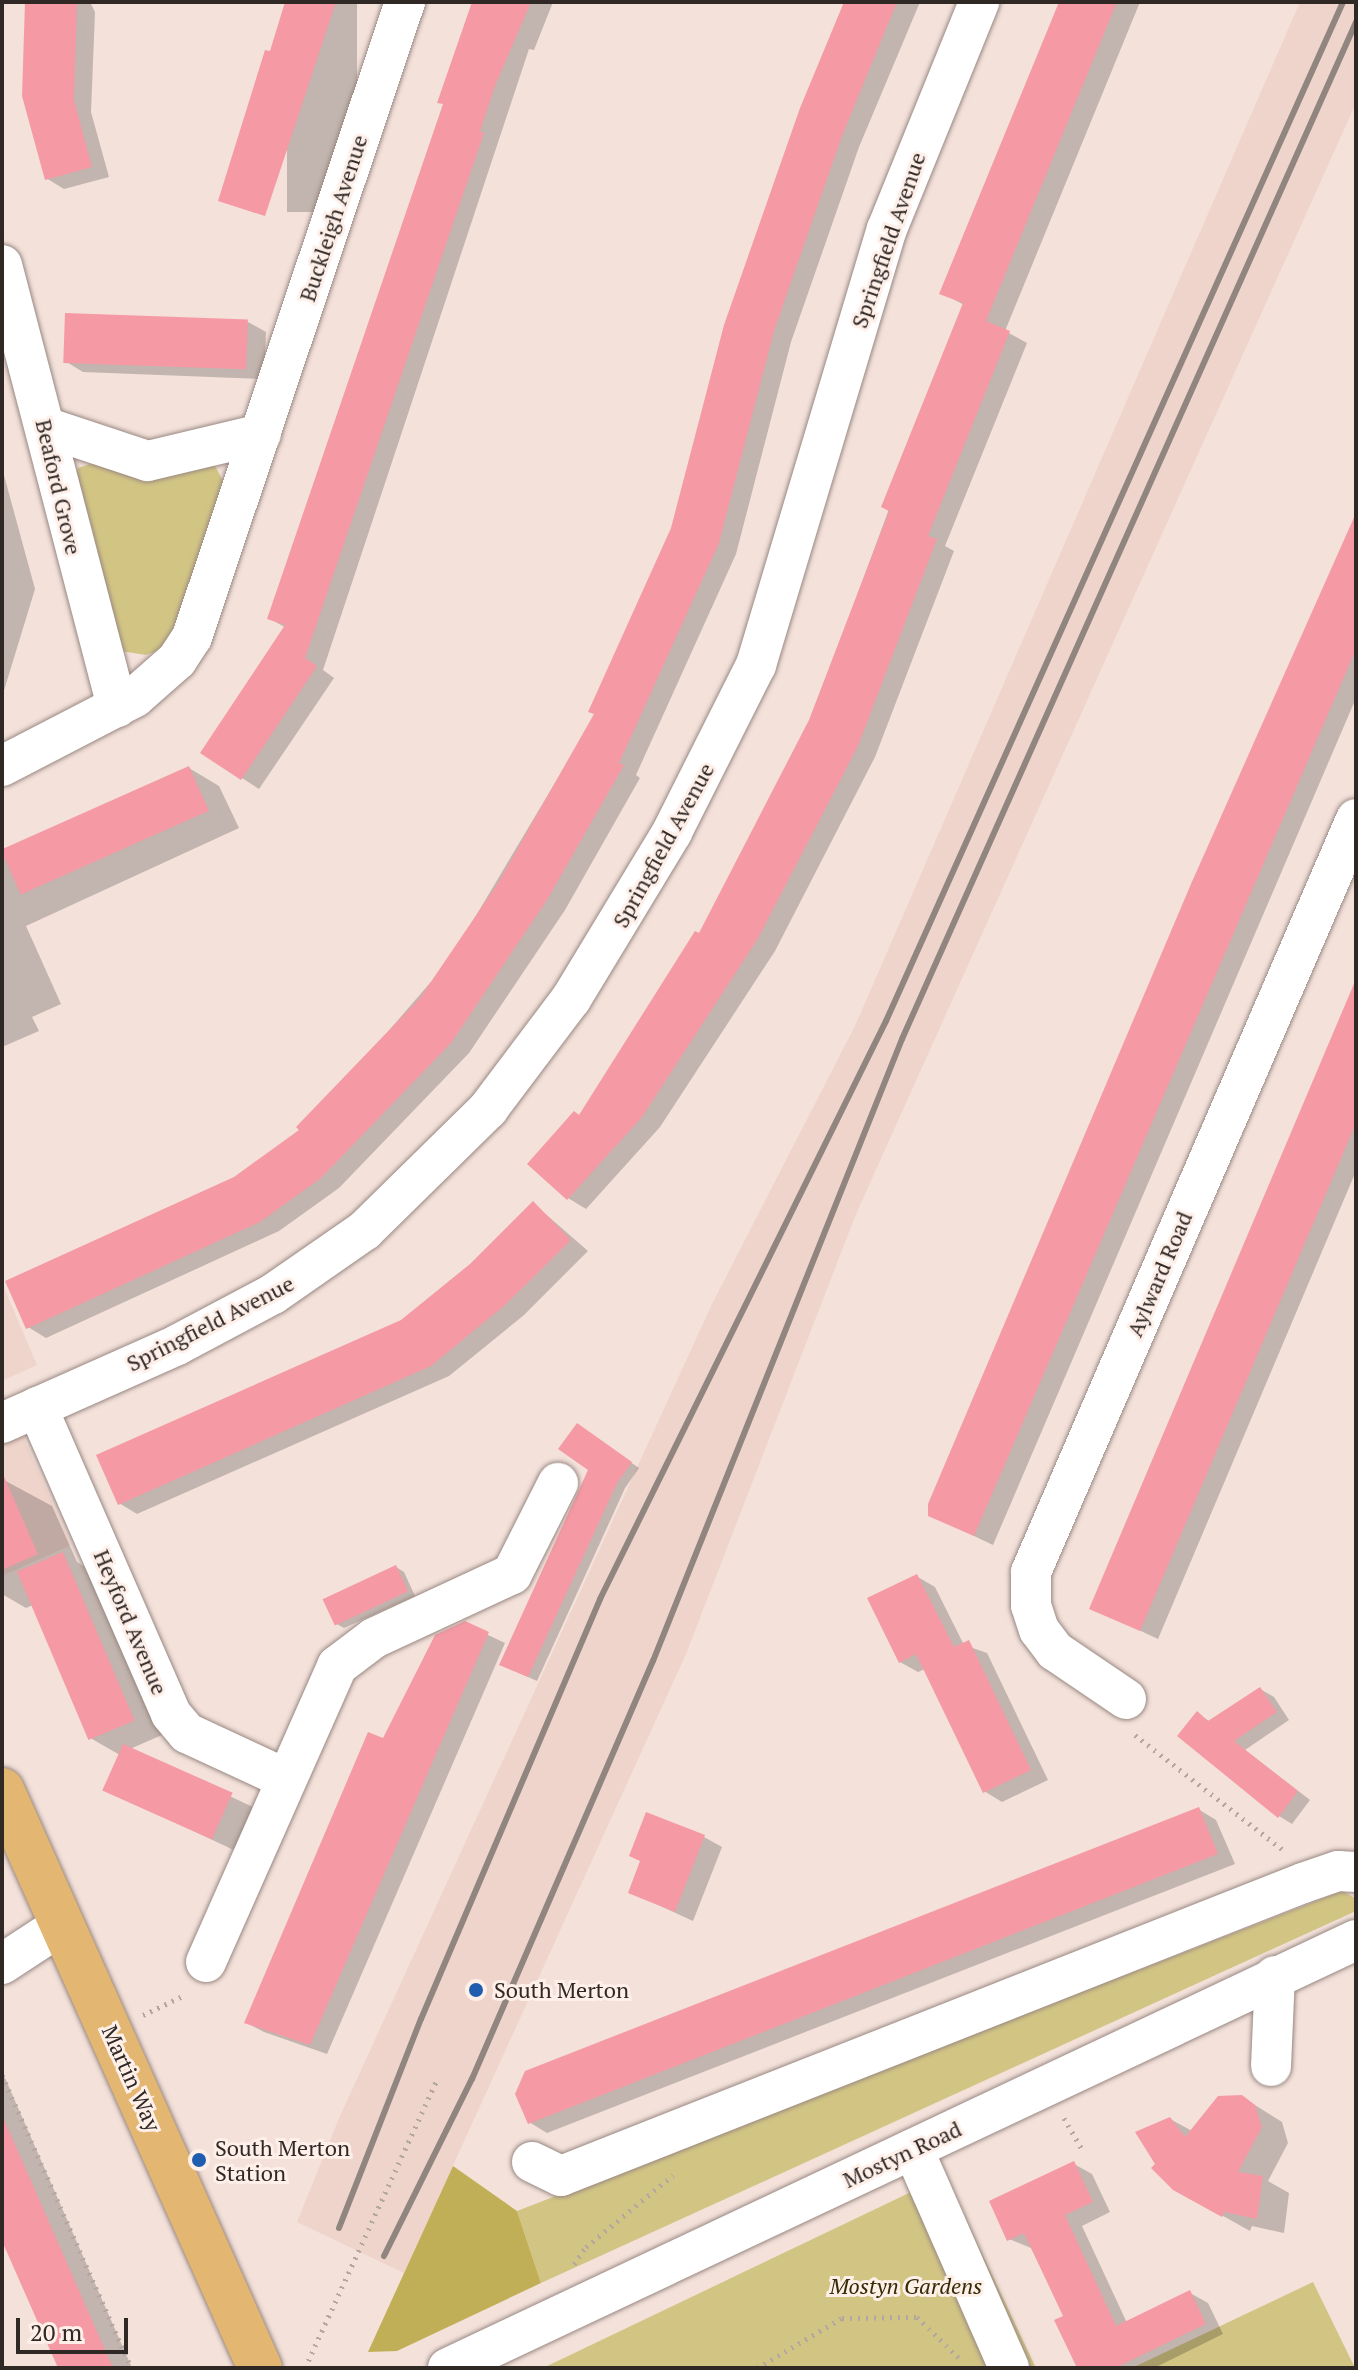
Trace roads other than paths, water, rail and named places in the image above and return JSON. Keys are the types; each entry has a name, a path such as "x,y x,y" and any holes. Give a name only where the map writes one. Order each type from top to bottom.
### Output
{"main road":[{"name":"Martin Way","path":"2,1790 260,2368"}],"street":[{"name":"Buckleigh Avenue","path":"2,766 117,707 158,679 192,637 405,2"},
{"name":"Springfield Avenue","path":"20,1415 177,1345 273,1294 365,1230 488,1109 598,959 700,782 756,665 887,229 979,2"},
{"name":"Beaford Grove","path":"2,265 45,427 96,643 117,707"},
{"path":"45,427 148,461 261,434"},
{"name":"Aylward Road","path":"1126,1699 1055,1651 1039,1630 1031,1605 1031,1572 1354,828"},
{"name":"Heyford Avenue","path":"20,1415 171,1714 187,1733 286,1779"},
{"path":"206,1962 337,1666 374,1638 512,1574 558,1483"},
{"path":"532,2162 561,2176 1303,1883 1338,1871 1356,1872"},
{"path":"2,1964 63,1924"},
{"name":"Mostyn Road","path":"448,2368 1356,1940"},
{"path":"1271,2066 1275,1976"},
{"path":"913,2149 1009,2368"}],"railway":[{"path":"339,2228 421,2019 600,1599 886,1021 1343,2"},
{"path":"384,2256 472,2079 653,1661 902,1039 1356,22"}],"place":[{"name":"South Merton","path":"476,1990"},
{"name":"South Merton Station","path":"199,2160"}],"park label":[{"name":"Mostyn Gardens","path":"906,2286"}]}
